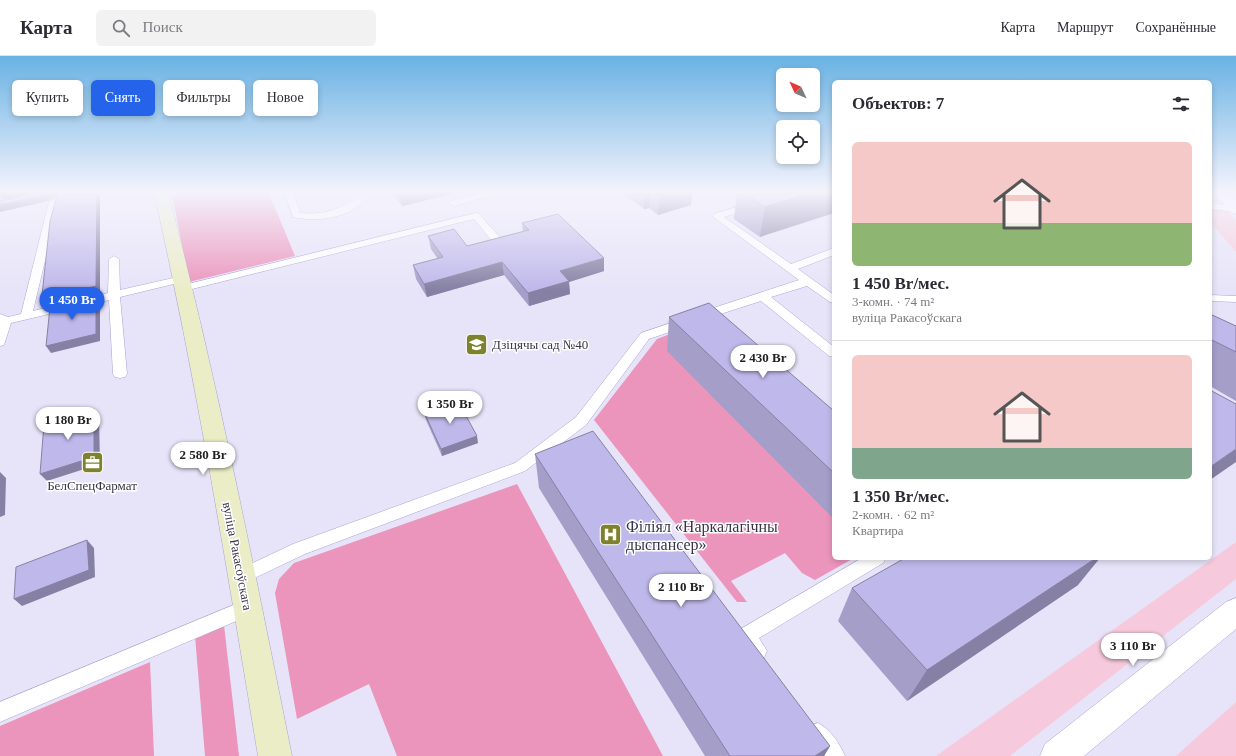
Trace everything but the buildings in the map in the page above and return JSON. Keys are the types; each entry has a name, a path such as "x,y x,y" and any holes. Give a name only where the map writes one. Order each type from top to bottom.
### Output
{"main road":[{"name":"вуліца Ракасоўскага","path":"169,225 183,284 242,576 274,756"}],"street":[{"path":"1057,756 1236,611"}],"lane":[{"path":"26,316 47,225"},
{"path":"0,342 2,320 26,316 114,295 183,284 439,225"},
{"path":"484,225 502,245"},
{"path":"728,225 832,299"},
{"path":"790,268 832,253"},
{"path":"114,259 114,295 120,374"},
{"path":"242,576 299,549 520,467 586,427 645,336 808,281"},
{"path":"762,296 832,351"},
{"path":"1212,298 1236,299"},
{"path":"708,314 720,324"},
{"path":"769,667 741,629 873,560"},
{"path":"0,712 248,607"},
{"path":"806,718 834,756"}],"shaded area":[{"path":"178,225 282,225 295,256 189,282"},
{"path":"1212,225 1236,225 1236,252"},
{"path":"704,321 832,516 832,560 850,560 815,580 802,573 785,553 731,581 747,602 737,602 594,420 657,339"},
{"path":"517,484 663,756 397,756 369,684 297,719 275,593 279,579 294,563"},
{"path":"1236,542 1236,579 1010,756 936,756 1212,560"},
{"path":"224,625 239,756 205,756 195,636"},
{"path":"150,662 154,756 0,756 0,726"},
{"path":"1236,702 1236,756 1176,756"}],"place":[{"name":"Дзіцячы сад №40","path":"476,344"},
{"name":"БелСпецФармат","path":"92,463"},
{"name":"Філіял «Наркалагічны дыспансер»","path":"611,535"}]}
